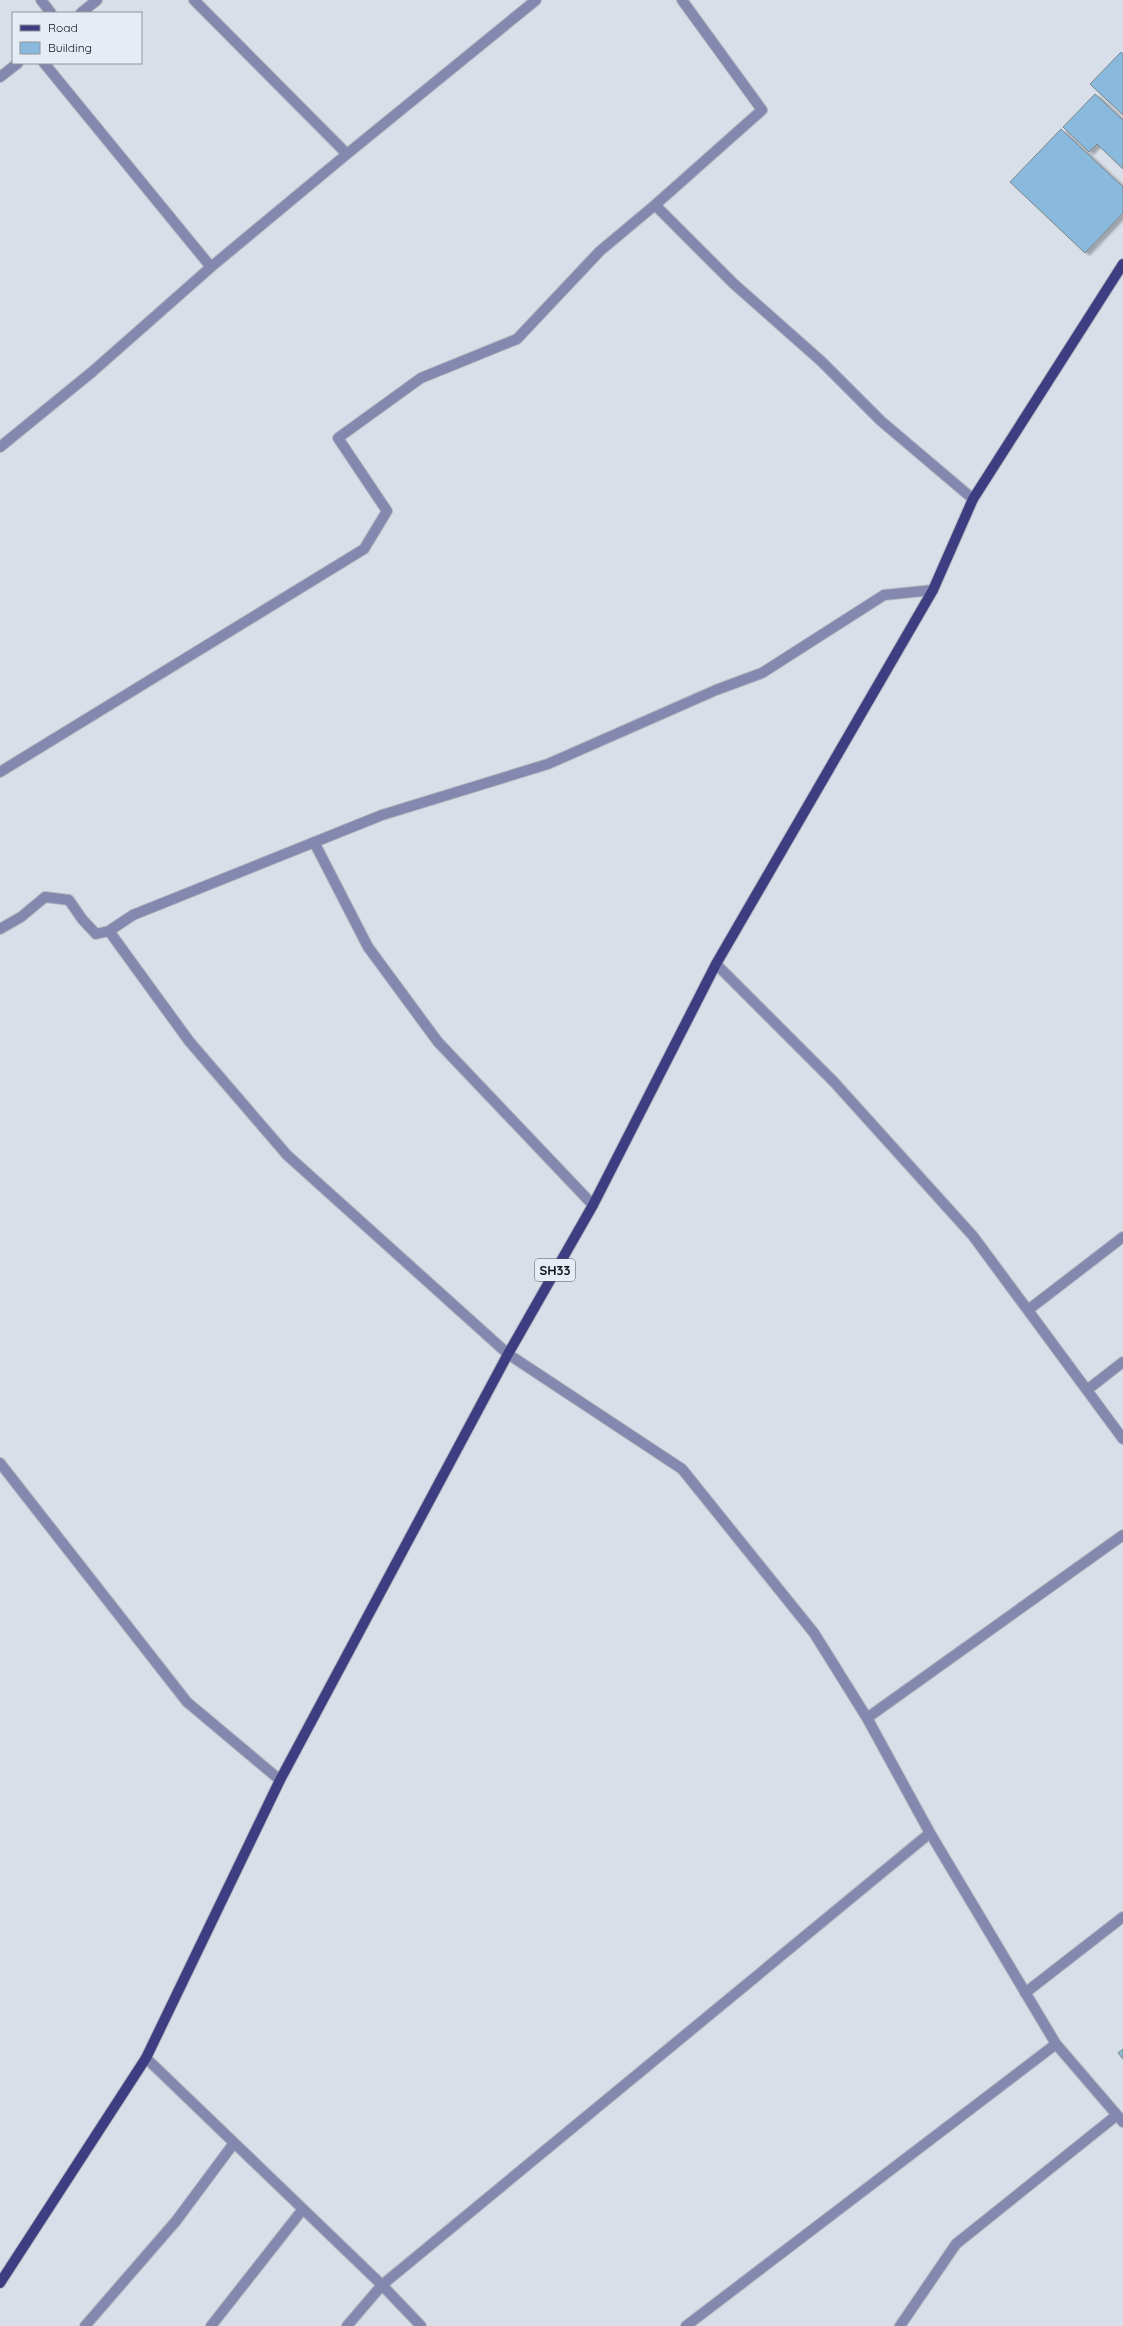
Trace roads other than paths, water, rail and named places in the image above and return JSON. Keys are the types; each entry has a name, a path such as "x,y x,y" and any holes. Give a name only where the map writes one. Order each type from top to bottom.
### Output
{"main road":[{"name":"SH33","path":"0,2283 146,2058 280,1780 508,1354 593,1205 716,964 933,590 973,499 1123,264"}],"street":[{"path":"41,0 51,12"},
{"path":"82,12 97,0"},
{"path":"194,0 347,154"},
{"path":"0,447 92,372 211,267 536,0"},
{"path":"0,772 364,549 388,511 338,438 421,378 517,339 600,251 655,205 762,110 682,0"},
{"path":"0,77 17,64"},
{"path":"45,64 211,267"},
{"path":"655,205 734,284 821,361 881,421 973,499"},
{"path":"0,929 21,917 45,897 69,900 82,919 96,934 109,931 133,915 382,815 548,764 716,690 762,673 884,595 933,590"},
{"path":"314,842 368,947 438,1042 593,1205"},
{"path":"109,931 189,1041 286,1155 508,1354 682,1469 814,1633 867,1718 930,1833 1056,2044 1120,2118 956,2244 900,2326"},
{"path":"716,964 834,1082 973,1236 1123,1439"},
{"path":"1028,1310 1123,1237"},
{"path":"1087,1390 1123,1362"},
{"path":"0,1464 188,1702 280,1780"},
{"path":"867,1718 1123,1534"},
{"path":"347,2326 382,2285 930,1833"},
{"path":"1025,1993 1123,1917"},
{"path":"686,2326 1056,2044"},
{"path":"146,2058 382,2285 421,2326"},
{"path":"86,2326 176,2221 234,2143"},
{"path":"210,2326 303,2209"}]}
